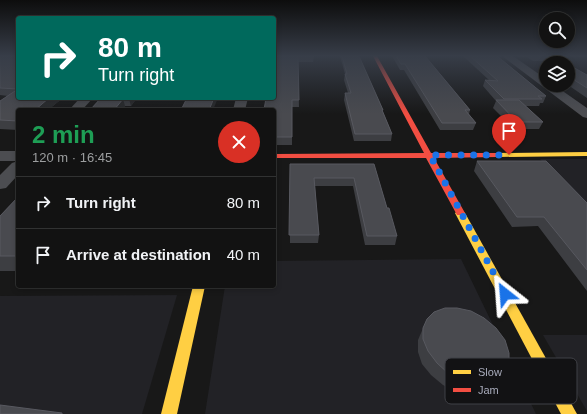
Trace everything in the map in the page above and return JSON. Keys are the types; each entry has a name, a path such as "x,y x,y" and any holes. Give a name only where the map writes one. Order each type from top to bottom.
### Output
{"street":[{"path":"386,75 539,358"},
{"path":"556,92 587,114"},
{"path":"77,108 85,100"},
{"path":"276,156 587,154"},
{"path":"0,156 16,156"},
{"path":"0,184 16,168"},
{"path":"169,414 199,288"},
{"path":"564,404 569,414"}],"shaded area":[{"path":"540,159 587,159 587,210"},
{"path":"461,259 509,358 445,358 445,404 531,404 536,414 205,414 225,288 276,288 276,261"},
{"path":"177,295 142,414 0,414 0,296"},
{"path":"543,335 587,335 587,411 577,394 577,358 556,358"}],"building":[{"path":"0,75 16,75 16,89 0,88"},
{"path":"276,75 298,75 299,100 292,100 292,137 276,137 276,108 264,108 266,100 276,100"},
{"path":"345,75 368,75 392,134 355,134 345,93 351,93"},
{"path":"412,75 441,75 470,110 465,110 476,123 442,123"},
{"path":"492,75 521,75 539,90 539,92 546,96 538,96 542,99 504,99 485,80 498,81"},
{"path":"575,75 587,75 587,88 575,80"},
{"path":"16,90 16,100 47,100 37,108 16,108 16,121 0,120 0,101"},
{"path":"99,100 122,100 116,108 92,108"},
{"path":"186,100 213,100 210,108 182,108"},
{"path":"496,100 519,100 543,122 517,122"},
{"path":"477,161 546,161 587,203 587,270 544,217 517,217"},
{"path":"290,164 374,164 397,236 367,236 354,178 314,178 319,235 289,235"},
{"path":"16,199 16,256 0,256 0,216"},
{"path":"445,308 457,308 471,311 484,318 496,328 505,340 509,358 445,358 445,370 428,351 423,339 423,328 427,319 434,312"},
{"path":"0,405 62,413 62,414 0,414"}],"traffic: slow":[{"path":"498,155 587,154"},
{"path":"460,213 539,358"},
{"path":"169,414 199,288"},
{"path":"564,404 569,414"}],"traffic: jam":[{"path":"385,75 460,213"},
{"path":"276,156 498,155"}],"route":[{"path":"505,294 430,155 509,155"}]}
